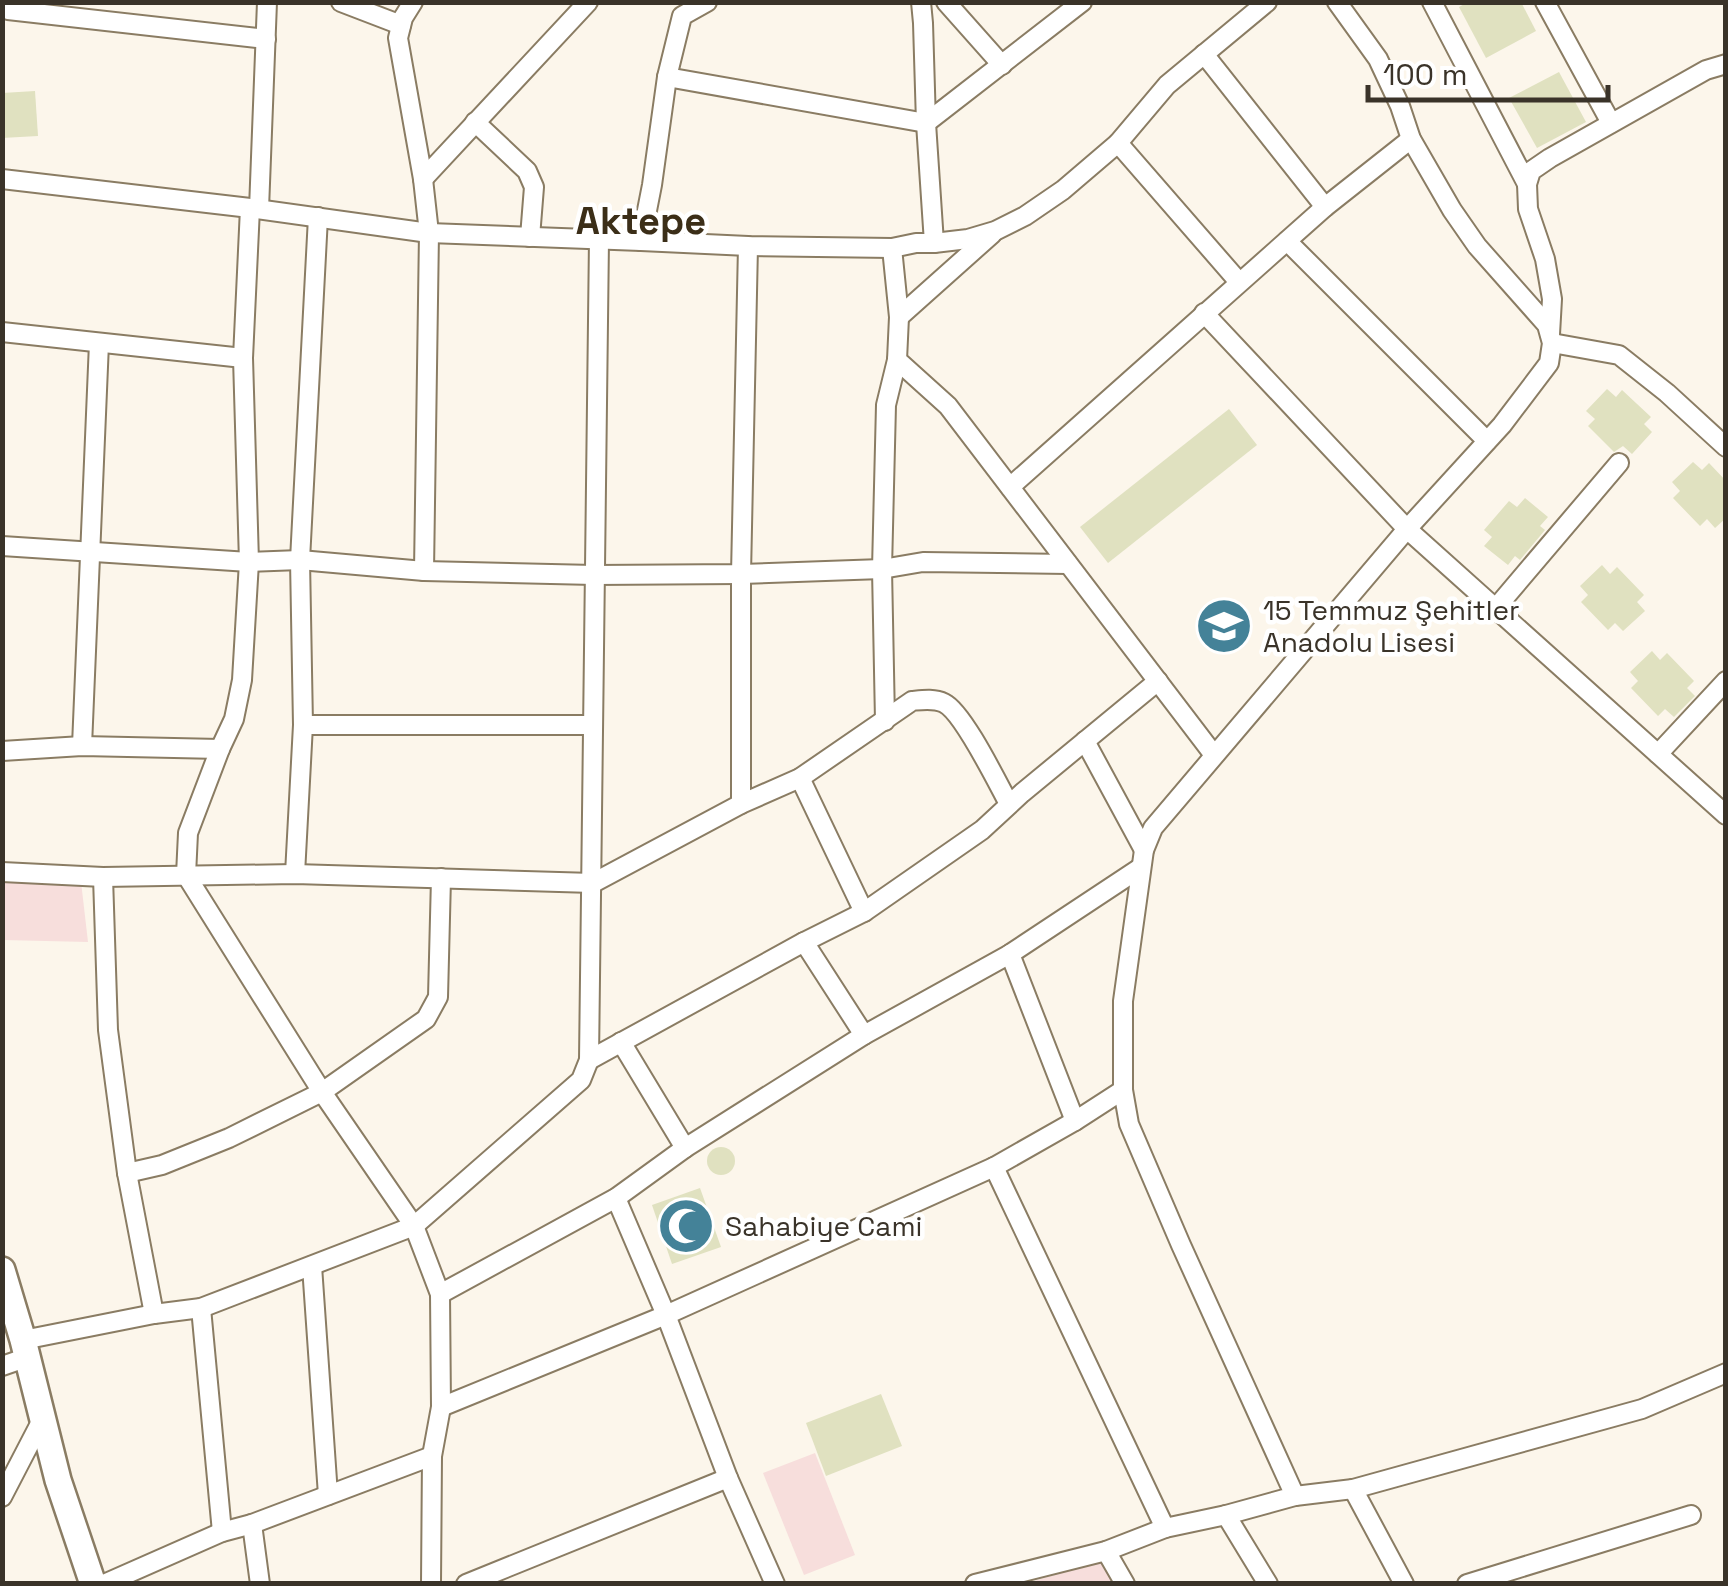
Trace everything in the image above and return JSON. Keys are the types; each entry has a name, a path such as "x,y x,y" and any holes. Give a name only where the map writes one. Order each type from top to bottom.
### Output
{"main road":[{"path":"2,1270 58,1480 92,1584"}],"street":[{"path":"267,2 243,358 249,562 242,680 234,719 188,832 186,875 322,1092 414,1226 440,1294 440,1408 432,1456 431,1584"},
{"path":"341,2 401,25"},
{"path":"414,2 398,38 429,232 424,571"},
{"path":"423,179 588,2"},
{"path":"640,241 681,9 707,2"},
{"path":"921,2 934,243"},
{"path":"946,2 1002,65"},
{"path":"668,77 926,123 1082,2"},
{"path":"2,179 429,232 748,246 892,248 934,243 995,231 1063,190 1118,143 1167,85 1267,2"},
{"path":"1337,2 1378,59 1411,139 1452,210 1477,246 1547,326 1551,339"},
{"path":"1432,2 1527,184"},
{"path":"1545,2 1611,123"},
{"path":"8,9 266,39"},
{"path":"1204,54 1325,207"},
{"path":"1295,1496 1130,1124 1123,1090 1124,1001 1142,859 1153,828 1487,442 1549,363 1552,299 1545,259 1528,209 1531,171 1706,70 1726,64"},
{"path":"476,122 527,171 534,187 530,237"},
{"path":"1010,487 1325,207 1411,139"},
{"path":"1118,143 1239,282"},
{"path":"294,874 302,724 300,560 318,217"},
{"path":"898,317 995,231"},
{"path":"2,1366 25,1348 154,1314 201,1308 414,1226 581,1080 589,1060 593,883 599,239"},
{"path":"1287,241 1487,442"},
{"path":"741,804 748,246"},
{"path":"885,721 882,570 886,405 897,360 898,317 892,248"},
{"path":"1204,314 1408,529 1726,815"},
{"path":"2,332 243,358"},
{"path":"1551,339 1619,356 1726,447"},
{"path":"82,746 99,343"},
{"path":"897,360 948,406 1214,756"},
{"path":"1496,608 1619,462"},
{"path":"2,546 249,562 300,560 424,571 594,575 882,570 923,562 1068,564"},
{"path":"1658,754 1726,681"},
{"path":"589,1060 864,912 982,830 1158,682"},
{"path":"2,872 103,877 294,874 593,883 741,804 800,778 912,701 928,699 945,703 958,716 1010,804"},
{"path":"302,724 594,726"},
{"path":"1085,741 1142,859"},
{"path":"2,751 82,746 220,749"},
{"path":"800,778 864,912"},
{"path":"440,1294 616,1198 685,1148 864,1035 1010,954 1142,859"},
{"path":"103,877 108,1030 127,1173 154,1314"},
{"path":"127,1173 162,1165 230,1138 322,1092 426,1019 438,997 440,878"},
{"path":"804,942 864,1035"},
{"path":"1010,954 1075,1121"},
{"path":"621,1042 685,1148"},
{"path":"440,1408 666,1315 994,1167 1123,1090"},
{"path":"994,1167 1165,1528"},
{"path":"616,1198 728,1478 776,1584"},
{"path":"312,1266 328,1495"},
{"path":"201,1308 222,1532"},
{"path":"975,1584 1106,1551 1165,1528 1295,1496 1352,1490 1642,1410 1726,1373"},
{"path":"2,1497 44,1418"},
{"path":"104,1584 222,1532 432,1456"},
{"path":"466,1584 728,1478"},
{"path":"1352,1490 1404,1584"},
{"path":"1226,1515 1268,1584"},
{"path":"1467,1584 1691,1515"},
{"path":"252,1524 260,1584"},
{"path":"1106,1551 1125,1584"}],"shaded area":[{"path":"3,871 80,873 88,942 3,940"},
{"path":"815,1453 855,1555 804,1575 763,1473"},
{"path":"1111,1558 1126,1584 1024,1584"}],"building":[{"path":"1468,2 1521,2 1536,31 1486,58 1459,7"},
{"path":"1559,72 1586,122 1537,148 1509,98"},
{"path":"35,91 38,136 2,138 2,93"},
{"path":"1607,389 1616,397 1622,390 1651,417 1644,424 1652,432 1632,454 1623,446 1614,452 1588,426 1595,419 1586,411"},
{"path":"1229,409 1257,445 1108,563 1080,527"},
{"path":"1693,462 1702,470 1709,463 1726,481 1726,518 1715,528 1707,519 1700,526 1673,498 1680,491 1672,482"},
{"path":"1525,498 1548,517 1540,526 1545,530 1520,560 1515,556 1508,565 1484,546 1492,537 1484,530 1509,501 1517,507"},
{"path":"1602,565 1610,574 1617,567 1644,595 1637,602 1645,611 1623,631 1615,623 1608,630 1581,602 1588,595 1580,586"},
{"path":"1652,651 1660,660 1667,653 1694,681 1687,688 1695,696 1674,717 1665,709 1658,716 1631,688 1638,681 1630,672"},
{"path":"721,1147 731,1151 735,1161 731,1171 721,1175 711,1171 707,1161 711,1151"},
{"name":"Sahabiye Cami","path":"700,1188 721,1247 672,1264 652,1205"},
{"path":"881,1394 902,1446 826,1476 806,1423"}],"place":[{"name":"15 Temmuz Şehitler Anadolu Lisesi","path":"1224,626"},
{"name":"Sahabiye Cami","path":"686,1226"}],"district":[{"name":"Aktepe","path":"641,221"}]}
